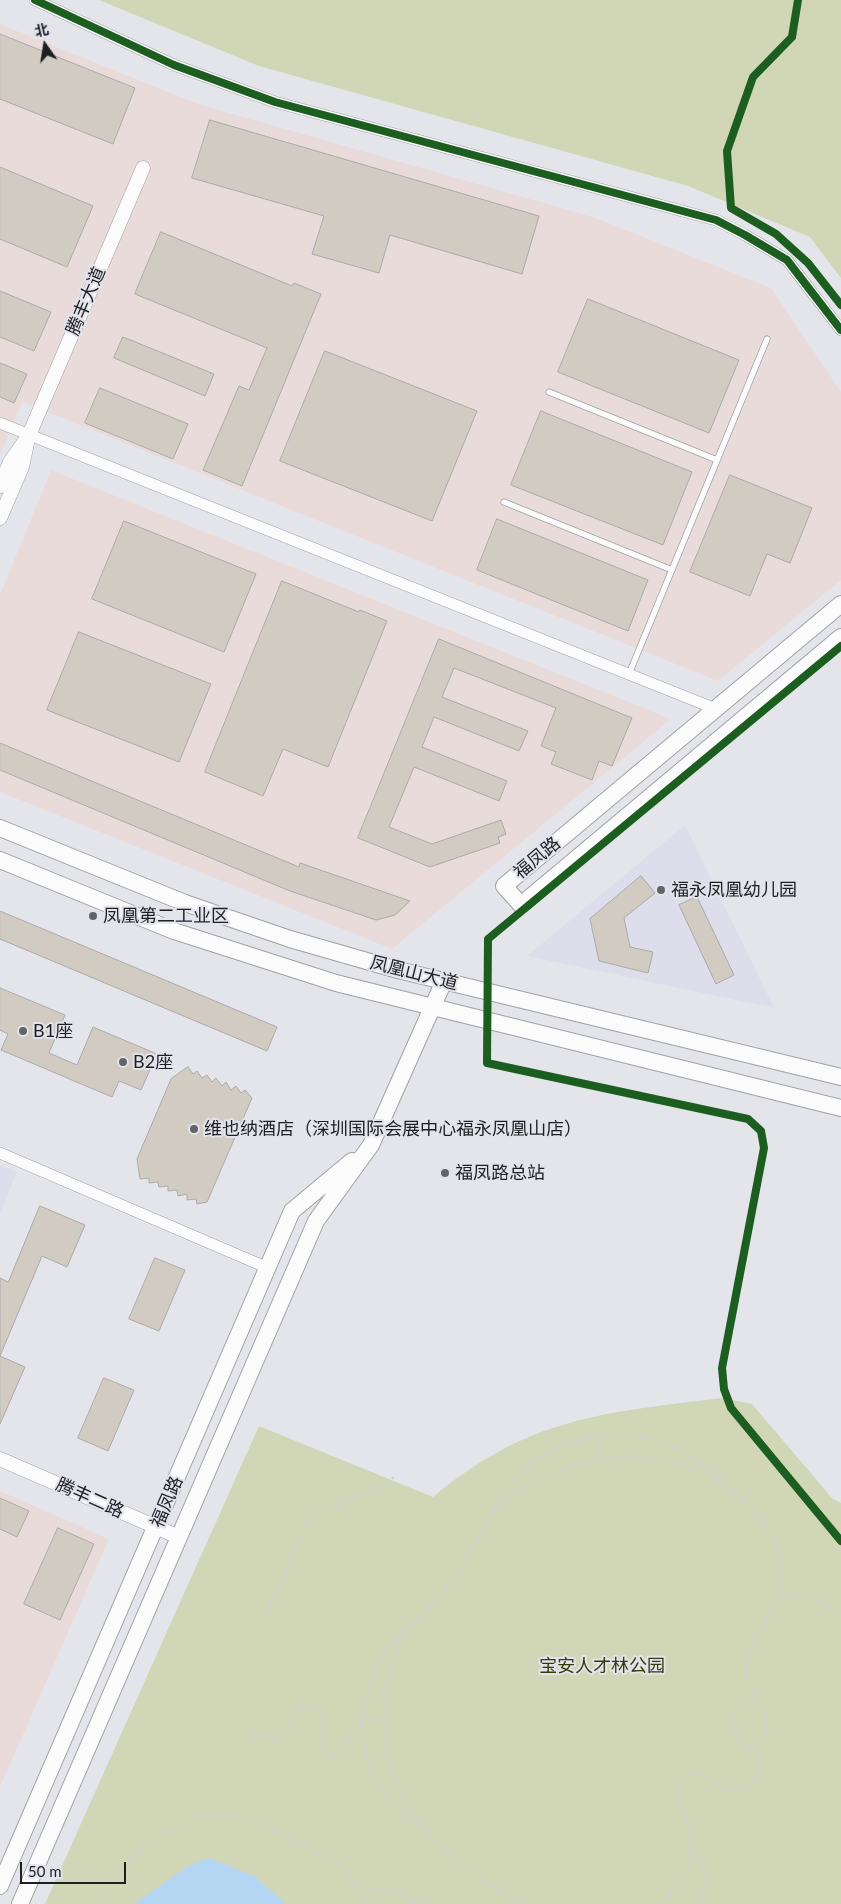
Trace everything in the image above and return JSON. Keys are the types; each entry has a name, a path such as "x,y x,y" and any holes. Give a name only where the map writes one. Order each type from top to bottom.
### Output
{"main road":[{"name":"福凤路","path":"841,604 504,886 520,905 841,637"},
{"name":"凤凰山大道","path":"0,828 229,919 344,955 841,1077"},
{"name":"凤凰山大道","path":"0,860 174,931 228,950 336,983 841,1108"},
{"name":"福凤路","path":"20,1904 316,1221 371,1145 444,981"},
{"name":"福凤路","path":"0,1886 292,1211 371,1145"}],"street":[{"path":"35,0 174,65 275,102 716,220 787,260 841,330"},
{"name":"腾丰大道","path":"0,518 22,467 29,435 143,168"},
{"path":"0,423 716,709"},
{"name":"腾丰大道","path":"0,486 10,462 29,435"},
{"path":"0,1153 268,1268"},
{"name":"腾丰二路","path":"0,1459 179,1537"}],"lane":[{"path":"629,674 766,339"},
{"path":"549,392 717,460"},
{"path":"504,502 672,570"}],"path":[{"path":"521,1904 455,1860 424,1830 390,1802 378,1784 369,1764 362,1722 370,1679 380,1660 408,1627 425,1612 454,1577 504,1491 531,1464 558,1448 596,1437 619,1435 643,1438 666,1444 707,1466 768,1526 778,1554 780,1569 778,1592 772,1613 749,1648 745,1667 749,1686 768,1722 764,1734 753,1749"},
{"path":"596,1437 599,1458"},
{"path":"487,1518 506,1500 527,1485 574,1464 599,1458 651,1458 676,1462 701,1471 724,1483"},
{"path":"262,1622 310,1515 380,1490 396,1475"},
{"path":"778,1592 802,1596 825,1604 841,1613"},
{"path":"408,1627 390,1672 384,1720 391,1766 410,1810 424,1830"},
{"path":"660,1904 686,1872 691,1847 690,1834 678,1793 683,1779 689,1774 704,1773 725,1790 736,1791 746,1786 758,1771 760,1763 758,1755 753,1749 742,1744 732,1725 735,1716 756,1697"},
{"path":"252,1733 281,1742 297,1706 322,1710 323,1752 329,1758 337,1756 362,1722 384,1720"},
{"path":"94,1904 133,1857 162,1836 200,1815 221,1813 249,1818 343,1865 366,1904"},
{"path":"691,1847 706,1867 708,1876 705,1894 696,1904"},
{"path":"355,1885 402,1893 413,1904"},
{"path":"407,1904 413,1899 422,1897 428,1904"}],"shaded area":[{"path":"0,24 198,104 596,218 771,288 841,392 841,580 718,681 22,402 0,455"},
{"path":"51,470 671,719 392,949 0,792 0,595"},
{"name":"福永凤凰幼儿园","path":"685,825 774,1008 527,956"},
{"path":"0,1165 17,1172 0,1213"},
{"path":"0,1491 109,1539 0,1787"}],"green space":[{"path":"99,0 841,0 841,278 810,237 688,186 259,66"},
{"name":"宝安人才林公园","path":"721,1398 752,1404 832,1498 841,1503 841,1904 45,1904 259,1426 433,1497 468,1470 502,1450 535,1434 603,1415"}],"water":[{"path":"209,1858 254,1876 286,1904 134,1904 188,1866"}],"building":[{"path":"0,34 135,88 113,144 0,99"},
{"path":"210,120 539,216 522,274 390,235 379,273 312,254 324,216 192,178"},
{"path":"0,167 93,206 67,267 0,239"},
{"path":"161,232 292,286 294,283 321,294 242,486 203,470 239,386 249,390 267,348 135,294"},
{"path":"0,291 51,312 34,351 0,337"},
{"path":"588,299 739,360 709,433 558,372"},
{"path":"123,337 214,374 205,396 114,358"},
{"path":"325,351 477,411 432,521 280,461"},
{"path":"0,363 27,374 14,403 0,397"},
{"path":"100,388 188,424 173,459 85,423"},
{"path":"541,411 692,472 663,545 511,485"},
{"path":"730,475 812,508 790,563 767,554 750,596 690,572"},
{"path":"497,519 648,580 628,631 477,570"},
{"path":"124,521 256,574 224,652 92,599"},
{"path":"282,581 359,612 360,610 387,621 328,767 283,749 263,796 205,772"},
{"path":"79,632 211,684 179,762 47,710"},
{"path":"439,639 632,718 612,766 599,761 592,780 551,764 556,752 541,746 556,708 454,668 442,697 528,731 519,751 434,717 422,747 507,781 499,801 414,767 389,827 432,844 501,820 506,834 498,837 500,843 430,867 358,838"},
{"path":"0,743 299,867 300,863 410,901 395,915 376,920 290,891 0,770"},
{"path":"641,876 655,893 624,918 630,947 653,952 648,973 599,961 590,919"},
{"path":"697,897 734,975 716,984 679,905"},
{"path":"0,911 277,1027 267,1051 0,939"},
{"path":"0,988 65,1015 49,1053 77,1065 93,1027 157,1054 141,1090 119,1081 112,1097 1,1050 8,1034 0,1030"},
{"name":"维也纳酒店（深圳国际会展中心福永凤凰山店）","path":"188,1067 193,1074 197,1071 202,1078 207,1075 212,1082 216,1078 222,1086 226,1082 231,1090 236,1086 241,1093 245,1090 252,1098 207,1202 197,1204 196,1199 187,1200 187,1194 178,1196 177,1190 168,1191 168,1186 159,1187 158,1182 149,1183 149,1178 140,1179 137,1159 171,1079"},
{"path":"40,1206 85,1225 67,1267 42,1256 0,1356 0,1278 8,1282"},
{"path":"155,1258 185,1270 159,1331 129,1319"},
{"path":"0,1356 25,1367 0,1424"},
{"path":"104,1378 134,1390 108,1451 78,1438"},
{"path":"0,1498 29,1511 17,1537 0,1529"},
{"path":"58,1528 94,1544 60,1620 24,1604"}],"cycle path":[{"path":"35,0 174,65 275,102 716,220 787,260 841,330"},
{"path":"798,0 792,37 753,77 727,151 731,208 776,234 808,263 841,305"},
{"path":"841,646 488,939 487,1063 748,1119 761,1131 764,1148 722,1368 724,1389 731,1408 841,1541"}],"place":[{"name":"福永凤凰幼儿园","path":"661,890"},
{"name":"凤凰第二工业区","path":"93,916"},
{"name":"B1座","path":"23,1031"},
{"name":"B2座","path":"123,1062"},
{"name":"维也纳酒店（深圳国际会展中心福永凤凰山店）","path":"194,1129"},
{"name":"福凤路总站","path":"445,1173"}]}
